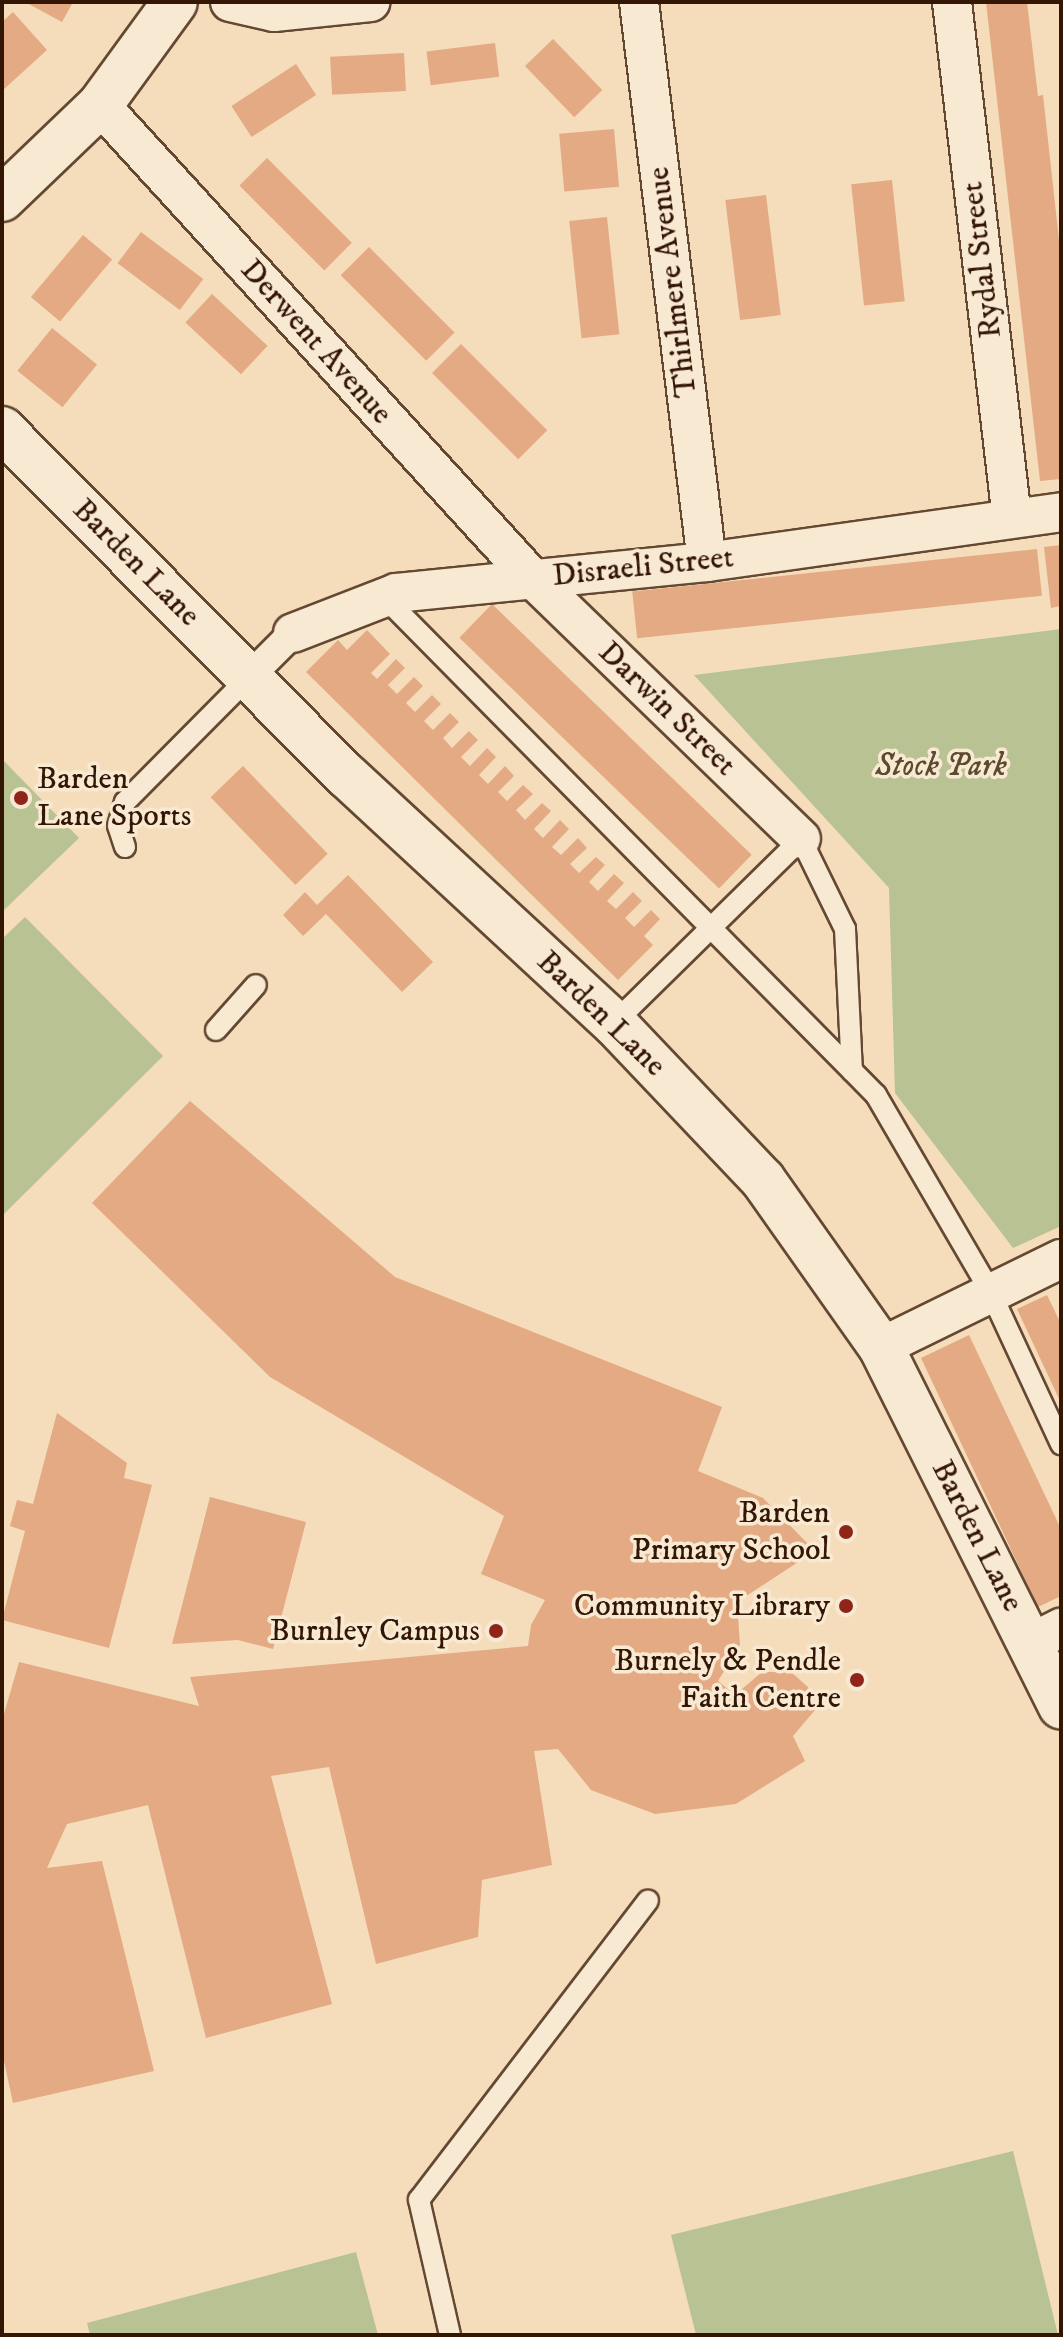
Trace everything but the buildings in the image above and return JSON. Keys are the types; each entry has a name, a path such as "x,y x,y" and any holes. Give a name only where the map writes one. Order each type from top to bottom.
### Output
{"street":[{"path":"2,199 100,105 175,2"},
{"path":"230,2 274,12 370,2"},
{"name":"Thirlmere Avenue","path":"639,2 707,562"},
{"name":"Rydal Street","path":"952,2 1012,519"},
{"name":"Derwent Avenue","path":"100,105 533,579"},
{"name":"Barden Lane","path":"2,429 249,677 614,1023 763,1180 881,1347 1046,1636 1061,1706"},
{"name":"Disraeli Street","path":"249,677 293,633 396,593 707,562 1061,512"},
{"name":"Darwin Street","path":"533,579 801,839"},
{"path":"881,1347 990,1291 1061,1259"}],"lane":[{"path":"386,599 876,1095 990,1291 1061,1444"},
{"path":"125,847 118,826 125,802 249,677"},
{"path":"614,1023 712,930 801,839 845,929 852,1071"},
{"path":"216,1030 256,985"},
{"path":"450,2335 419,2200 648,1900"}],"green space":[{"name":"Stock Park","path":"1061,629 1061,1226 1013,1248 895,1093 889,888 694,675"},
{"name":"Barden Lane Sports","path":"2,759 79,838 2,912"},
{"path":"25,917 163,1056 2,1216 2,939"},
{"path":"1013,2151 1058,2335 696,2335 671,2235"},
{"path":"356,2252 378,2335 90,2335 87,2323"}],"place":[{"name":"Barden Lane Sports","path":"21,798"},
{"name":"Barden Primary School","path":"846,1532"},
{"name":"Community Library","path":"846,1606"},
{"name":"Burnley Campus","path":"496,1631"},
{"name":"Burnely & Pendle Faith Centre","path":"857,1680"}]}
